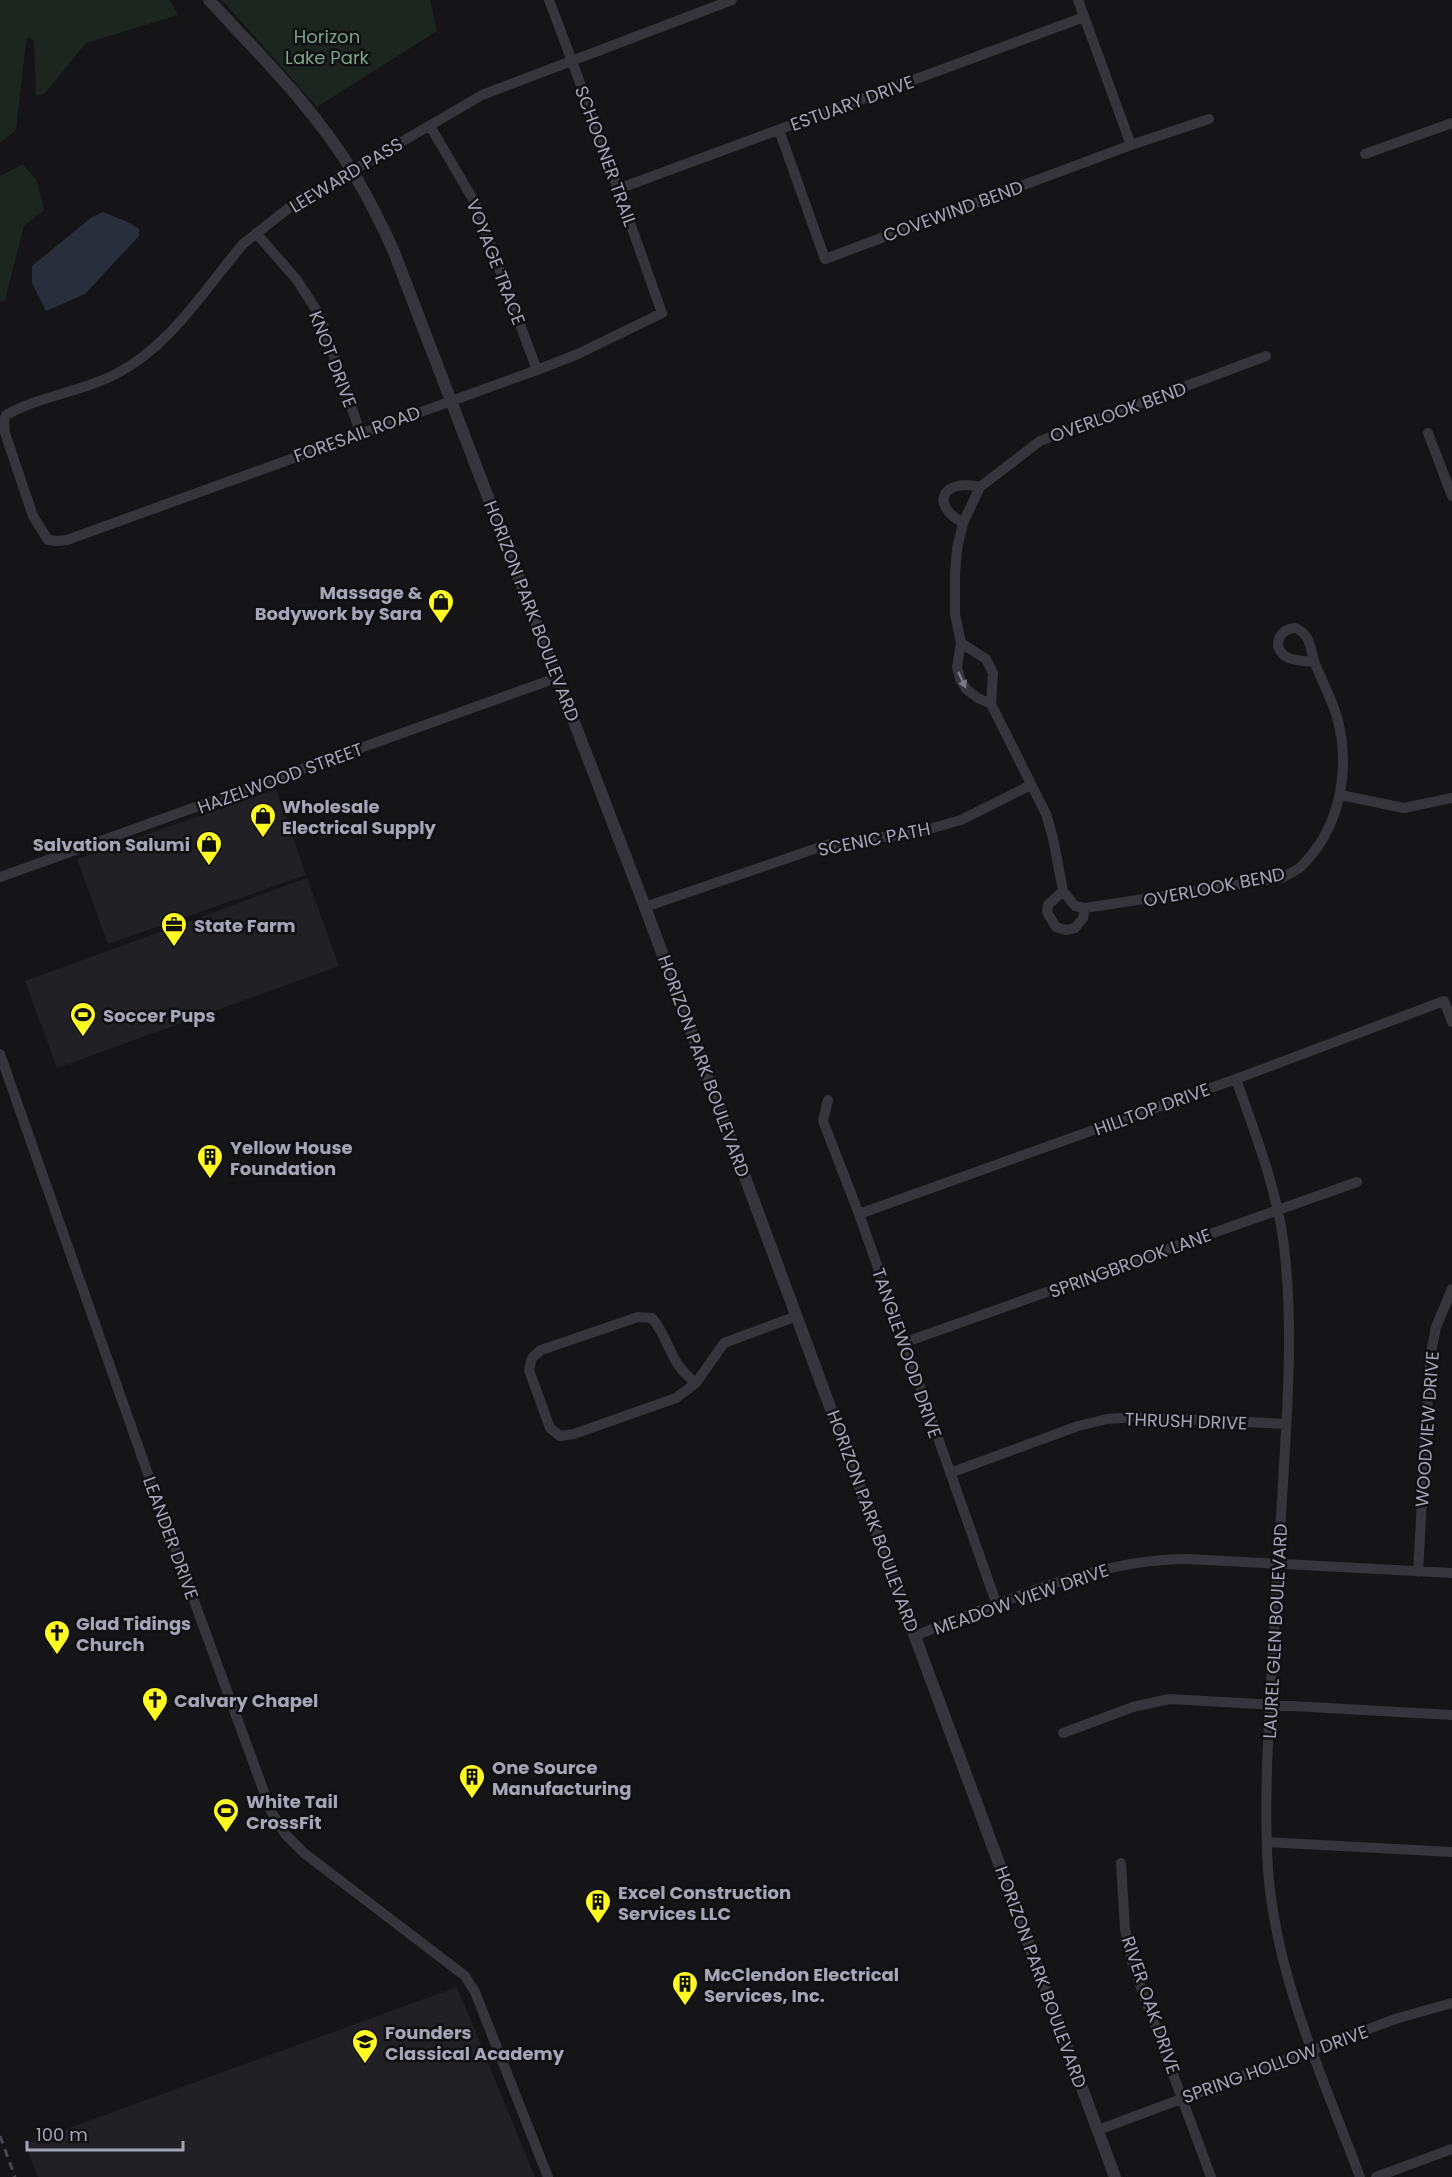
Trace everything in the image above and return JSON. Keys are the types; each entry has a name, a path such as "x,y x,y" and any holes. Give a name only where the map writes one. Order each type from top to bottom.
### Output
{"street":[{"name":"HORIZON PARK BOULEVARD","path":"209,0 310,112 353,171 375,210 394,252 559,677 1115,2177"},
{"name":"SCHOONER TRAIL","path":"549,0 662,314"},
{"name":"LEEWARD PASS","path":"48,540 33,516 5,433 6,415 21,407 113,375 139,360 167,335 243,244 256,233 290,207 482,95 716,3 732,0"},
{"path":"1078,0 1131,145"},
{"name":"ESTUARY DRIVE","path":"618,189 1084,17"},
{"name":"COVEWIND BEND","path":"779,130 825,259 1131,145 1209,119"},
{"path":"1365,154 1452,123"},
{"name":"VOYAGE TRACE","path":"430,126 474,201 537,370"},
{"name":"KNOT DRIVE","path":"256,233 297,280 320,316 360,432"},
{"name":"FORESAIL ROAD","path":"48,540 67,540 360,432 537,370 578,354 662,314"},
{"name":"OVERLOOK BEND","path":"991,704 967,690 960,679 957,667 961,643 955,614 957,549 963,523 980,487 1040,441 1266,356"},
{"path":"1428,433 1452,496"},
{"path":"963,523 951,516 945,509 946,492 958,484 980,487"},
{"path":"961,643 986,659 993,673 991,704 1046,814 1063,891 1075,906 1085,908 1083,918 1075,928 1066,930 1056,927 1047,912 1048,905 1063,891"},
{"name":"OVERLOOK BEND","path":"1085,908 1282,878 1299,869 1312,855 1334,817 1340,795 1344,752 1337,717 1314,662"},
{"name":"HAZELWOOD STREET","path":"0,877 559,677"},
{"name":"SCENIC PATH","path":"645,907 826,845 919,831 961,820 1031,785"},
{"path":"1340,795 1404,808 1452,798"},
{"name":"HILLTOP DRIVE","path":"859,1214 1236,1079 1444,1001 1452,1022"},
{"name":"LEANDER DRIVE","path":"1,1058 160,1508 271,1811 285,1834 304,1853 465,1976 477,1997 548,2177"},
{"name":"LAUREL GLEN BOULEVARD","path":"1236,1079 1264,1162 1277,1210 1284,1243 1290,1302 1287,1424 1267,1770 1269,1873 1283,1954 1299,2012 1360,2177"},
{"name":"TANGLEWOOD DRIVE","path":"828,1100 823,1121 859,1214 997,1605"},
{"name":"SPRINGBROOK LANE","path":"903,1344 1357,1182"},
{"name":"WOODVIEW DRIVE","path":"1418,1572 1430,1358 1436,1328 1452,1289"},
{"path":"696,1383 683,1373 673,1359 659,1327 652,1318 638,1317 541,1350 532,1358 529,1370 550,1428 560,1436 574,1434 676,1398 696,1383 724,1343 797,1316"},
{"name":"THRUSH DRIVE","path":"950,1473 1078,1426 1107,1419 1136,1417 1287,1424"},
{"name":"MEADOW VIEW DRIVE","path":"914,1636 1091,1571 1130,1563 1179,1559 1452,1573"},
{"path":"1063,1733 1133,1707 1182,1698 1452,1715"},
{"path":"1267,1842 1452,1852"},
{"name":"RIVER OAK DRIVE","path":"1121,1863 1123,1911 1128,1946 1211,2177"},
{"name":"SPRING HOLLOW DRIVE","path":"1098,2130 1429,2008 1452,2002"},
{"path":"1376,2177 1452,2149"}],"shaded area":[{"path":"276,789 306,875 108,944 77,859"},
{"path":"307,878 339,966 57,1068 25,981"},
{"name":"Founders Classical Academy","path":"457,1987 535,2177 38,2177 25,2144"}],"green space":[{"path":"0,0 170,0 178,15 86,43 45,93 36,96 34,41 28,37 16,130 0,143"},
{"name":"Horizon Lake Park","path":"222,0 430,0 437,31 317,107"},
{"path":"23,164 37,181 44,210 24,226 5,300 0,302 0,176"}],"water":[{"path":"103,212 139,229 139,236 85,294 46,311 32,283 32,266 92,217"}],"railway":[{"path":"0,2136 15,2177"}],"place":[{"name":"Massage & Bodywork by Sara","path":"441,625"},
{"name":"Wholesale Electrical Supply","path":"263,839"},
{"name":"Salvation Salumi","path":"209,867"},
{"name":"State Farm","path":"174,948"},
{"name":"Soccer Pups","path":"83,1038"},
{"name":"Yellow House Foundation","path":"210,1180"},
{"name":"Glad Tidings Church","path":"57,1656"},
{"name":"Calvary Chapel","path":"155,1723"},
{"name":"One Source Manufacturing","path":"472,1800"},
{"name":"White Tail CrossFit","path":"226,1834"},
{"name":"Excel Construction Services LLC","path":"598,1925"},
{"name":"McClendon Electrical Services, Inc.","path":"685,2007"},
{"name":"Founders Classical Academy","path":"365,2065"}]}
